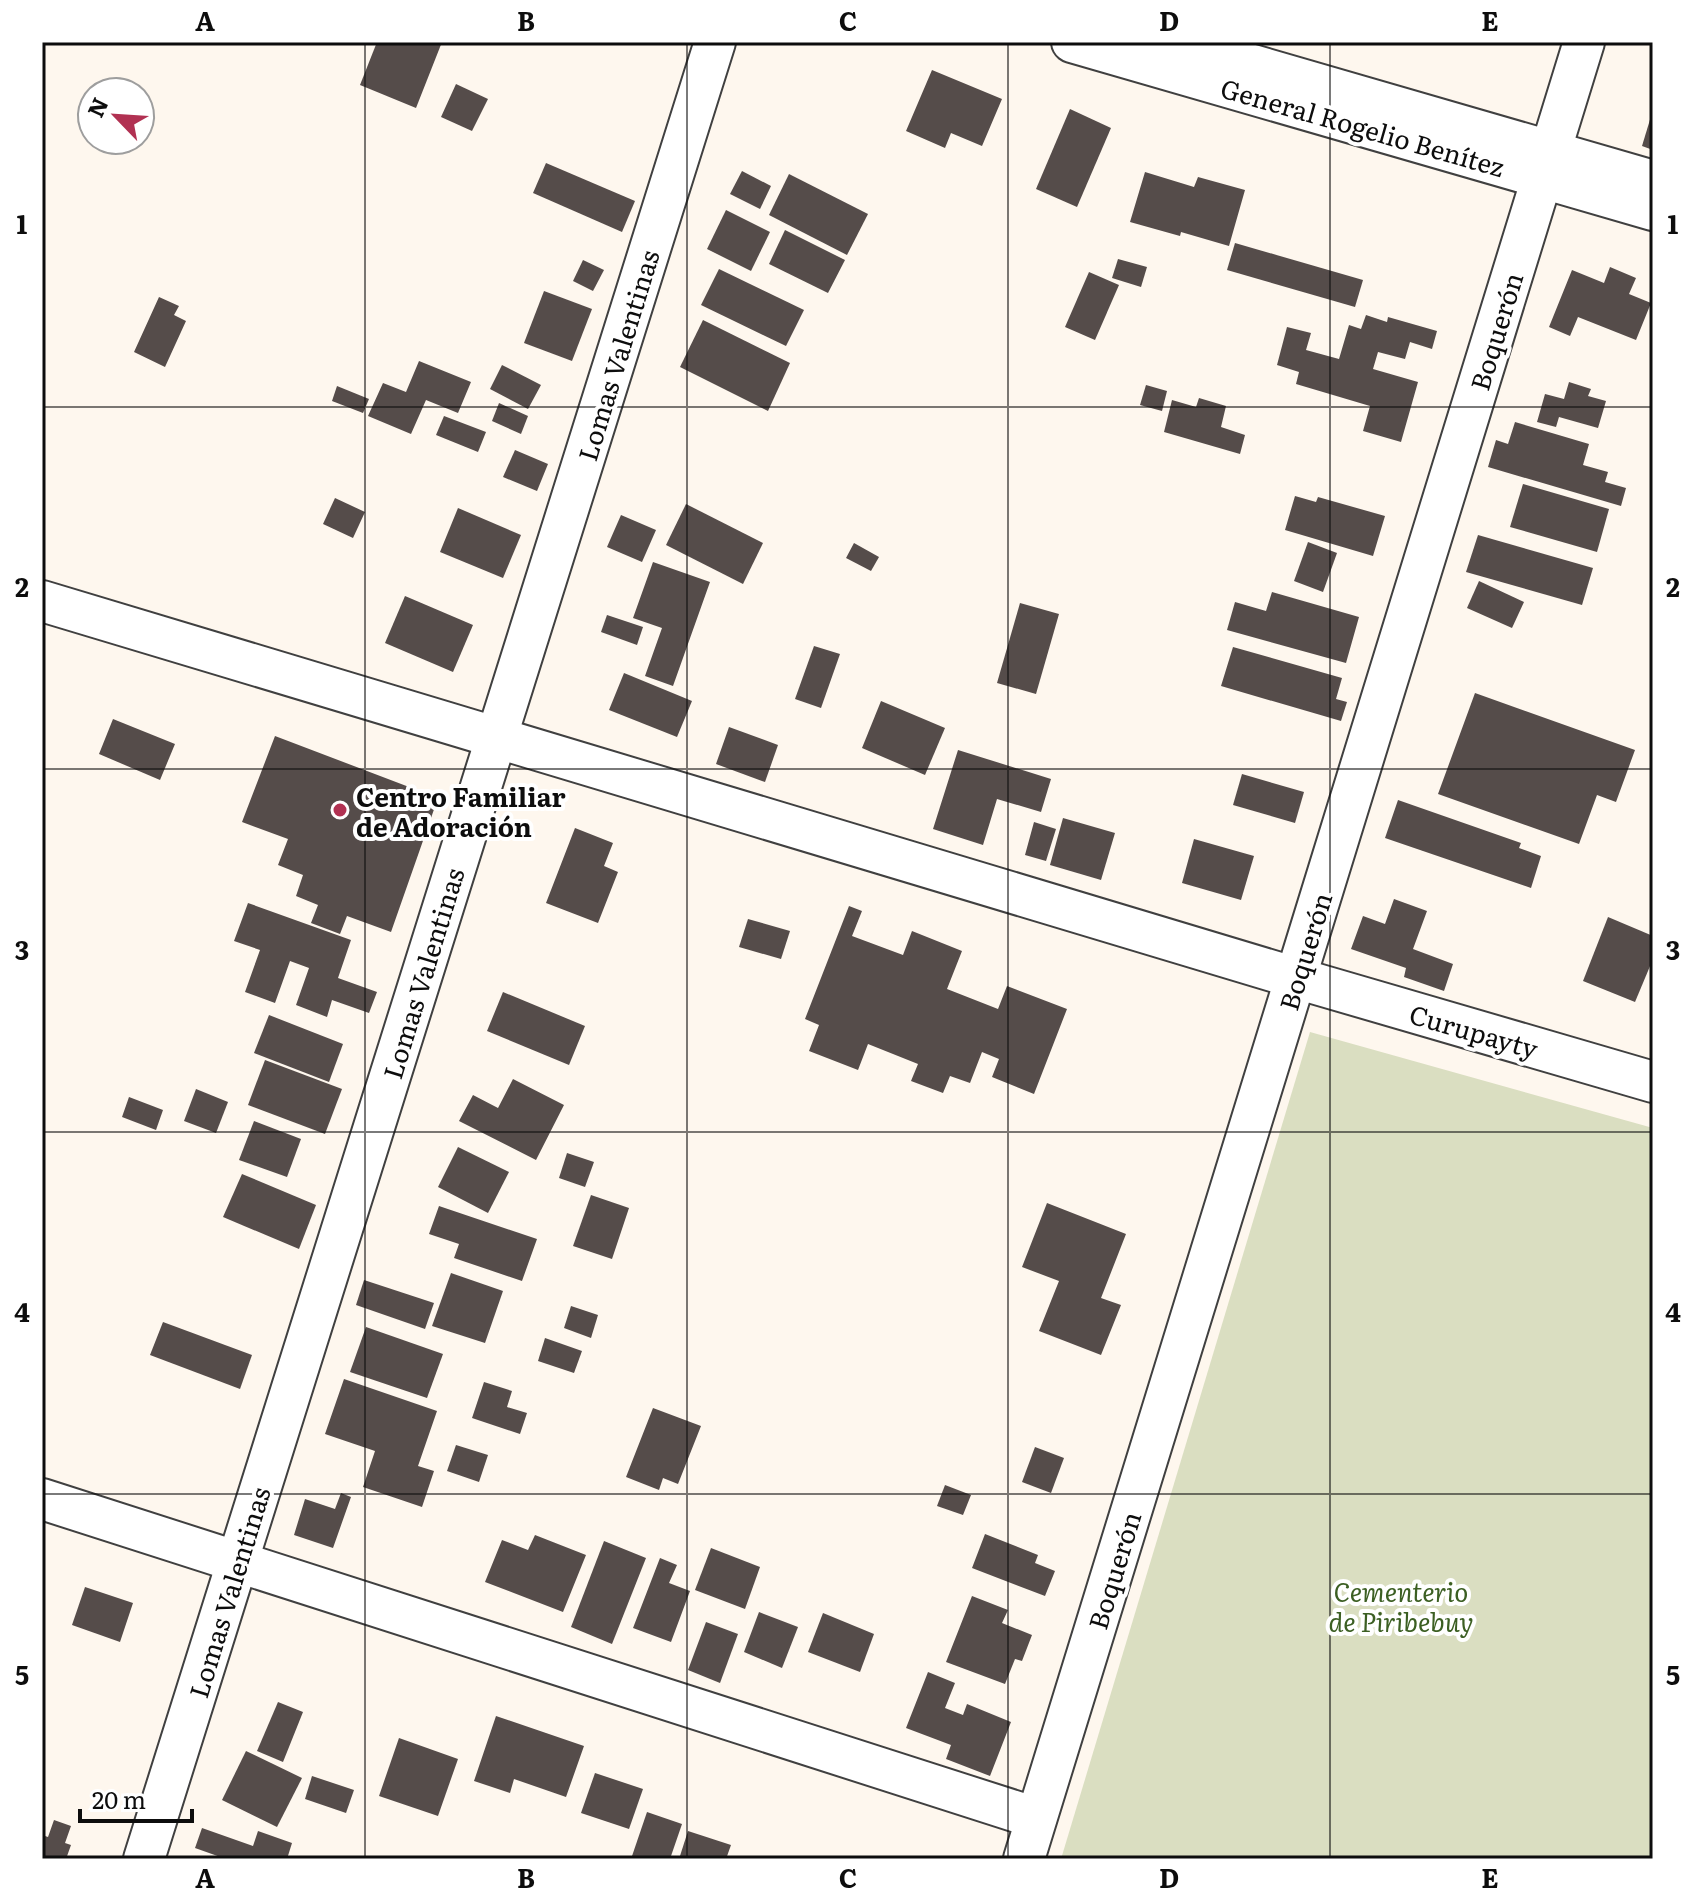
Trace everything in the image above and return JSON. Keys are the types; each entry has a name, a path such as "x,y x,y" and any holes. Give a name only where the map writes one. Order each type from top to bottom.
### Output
{"street":[{"name":"Lomas Valentinas","path":"144,1859 715,42"},
{"name":"General Rogelio Benítez","path":"1072,42 1546,164 1653,181"},
{"name":"General Rogelio Benítez","path":"1173,42 1546,164 1653,210"},
{"name":"Boquerón","path":"1024,1859 1584,42"},
{"name":"Curupayty","path":"42,601 1296,978 1653,1082"},
{"path":"42,1499 1036,1818"}],"green space":[{"name":"Cementerio de Piribebuy","path":"1310,1032 1653,1128 1653,1859 1061,1859"}],"building":[{"path":"377,42 442,42 416,108 360,85"},
{"path":"932,70 1002,99 982,146 951,133 945,148 906,131"},
{"path":"456,84 488,99 472,131 441,117"},
{"path":"1070,109 1111,128 1077,207 1036,189"},
{"path":"1653,113 1653,150 1642,146"},
{"path":"546,163 635,201 622,232 533,193"},
{"path":"742,171 771,186 760,209 730,194"},
{"path":"1145,172 1194,187 1198,177 1245,190 1229,246 1130,222"},
{"path":"789,174 868,214 847,255 769,215"},
{"path":"726,210 770,232 751,271 707,249"},
{"path":"785,230 845,260 828,293 769,264"},
{"path":"1235,243 1363,280 1355,307 1227,270"},
{"path":"1118,259 1147,267 1141,287 1112,278"},
{"path":"583,260 604,270 593,291 573,281"},
{"path":"1610,267 1636,278 1629,294 1651,303 1636,340 1578,317 1570,336 1549,327 1572,270 1604,283"},
{"path":"719,269 804,310 786,346 701,305"},
{"path":"1089,272 1119,285 1095,340 1065,327"},
{"path":"544,291 592,309 572,361 524,343"},
{"path":"159,297 179,306 174,315 186,321 165,367 134,352"},
{"path":"1366,315 1387,322 1388,317 1437,331 1432,349 1410,342 1405,359 1378,352 1373,369 1418,382 1401,442 1363,431 1370,406 1296,384 1299,372 1277,365 1287,327 1311,333 1306,350 1339,359 1349,325 1361,329"},
{"path":"703,320 790,363 768,411 680,367"},
{"path":"419,361 471,382 458,413 426,400 411,434 368,416 383,383 406,392"},
{"path":"502,365 541,385 528,409 490,389"},
{"path":"1569,382 1591,389 1588,396 1606,401 1598,428 1559,417 1556,427 1537,422 1545,394 1564,399"},
{"path":"1146,385 1167,391 1162,411 1140,405"},
{"path":"337,386 369,399 363,413 332,401"},
{"path":"1199,398 1226,406 1221,427 1245,435 1240,454 1164,432 1172,400 1196,407"},
{"path":"499,403 528,416 521,434 492,421"},
{"path":"444,416 486,432 478,452 436,435"},
{"path":"1515,422 1589,444 1583,465 1608,472 1605,482 1626,488 1621,506 1488,467 1496,440 1508,444"},
{"path":"515,450 548,464 537,491 503,477"},
{"path":"1523,484 1609,509 1597,552 1510,527"},
{"path":"1295,496 1316,502 1318,497 1385,516 1373,556 1285,530"},
{"path":"335,498 365,512 353,538 323,524"},
{"path":"686,504 763,543 743,584 666,545"},
{"path":"458,508 521,535 503,578 440,552"},
{"path":"621,515 656,530 642,562 607,547"},
{"path":"1478,535 1593,568 1582,605 1466,572"},
{"path":"1308,542 1337,553 1323,592 1294,581"},
{"path":"854,543 879,557 871,571 846,558"},
{"path":"653,562 710,582 673,686 645,676 662,628 633,618"},
{"path":"1479,581 1524,602 1512,628 1467,608"},
{"path":"1272,592 1359,617 1346,663 1227,630 1235,602 1266,611"},
{"path":"405,596 473,625 453,672 385,643"},
{"path":"1020,603 1059,614 1036,694 997,683"},
{"path":"607,615 643,627 637,645 601,632"},
{"path":"814,646 840,654 821,708 795,699"},
{"path":"1233,647 1342,678 1336,699 1347,702 1341,721 1221,686"},
{"path":"624,673 692,701 677,737 609,710"},
{"path":"1475,693 1635,750 1616,802 1597,795 1579,844 1438,794"},
{"path":"881,701 945,728 925,775 862,748"},
{"path":"113,719 175,744 160,780 99,754"},
{"path":"729,727 778,745 765,782 716,764"},
{"name":"Centro Familiar de Adoración","path":"275,736 438,798 391,932 347,916 340,934 311,923 318,905 296,896 303,875 278,865 288,839 242,822"},
{"path":"958,750 1051,779 1041,812 997,799 983,845 933,829"},
{"path":"1242,774 1304,792 1295,823 1233,805"},
{"path":"1398,800 1521,843 1519,848 1541,856 1531,888 1385,838"},
{"path":"1063,818 1115,833 1101,880 1050,865"},
{"path":"1034,822 1056,829 1046,861 1025,855"},
{"path":"575,828 613,843 604,866 618,872 598,923 546,903"},
{"path":"1194,839 1254,856 1241,900 1182,883"},
{"path":"1394,899 1427,911 1413,949 1453,964 1444,991 1404,977 1406,968 1351,949 1363,916 1385,924"},
{"path":"248,903 351,940 338,978 377,992 369,1013 332,1000 327,1017 296,1005 309,968 290,961 275,1003 245,992 260,950 234,941"},
{"path":"849,906 862,911 852,936 903,955 912,931 962,951 947,989 998,1009 1007,986 1067,1009 1034,1094 992,1077 999,1059 982,1052 970,1083 950,1076 943,1093 911,1081 918,1064 868,1044 858,1070 809,1051 819,1025 805,1019"},
{"path":"1608,917 1653,936 1653,959 1635,1002 1583,981"},
{"path":"748,919 790,931 781,959 739,947"},
{"path":"503,992 585,1026 569,1065 487,1031"},
{"path":"269,1015 343,1044 329,1082 254,1053"},
{"path":"265,1060 342,1089 325,1134 248,1105"},
{"path":"513,1079 564,1105 536,1160 459,1121 473,1095 498,1108"},
{"path":"196,1089 228,1102 216,1133 184,1121"},
{"path":"129,1097 163,1110 156,1130 122,1117"},
{"path":"254,1121 301,1139 287,1177 239,1160"},
{"path":"458,1147 509,1172 488,1213 438,1187"},
{"path":"567,1153 594,1162 585,1187 559,1178"},
{"path":"242,1174 316,1205 299,1249 223,1217"},
{"path":"591,1195 629,1208 612,1259 573,1246"},
{"path":"1047,1203 1126,1234 1101,1298 1121,1305 1101,1355 1039,1331 1059,1281 1022,1267"},
{"path":"439,1206 537,1239 522,1281 454,1258 459,1244 429,1234"},
{"path":"451,1273 503,1291 485,1343 432,1326"},
{"path":"364,1280 434,1303 425,1329 356,1305"},
{"path":"571,1306 598,1315 591,1338 564,1328"},
{"path":"163,1322 252,1355 240,1389 150,1355"},
{"path":"366,1327 443,1354 427,1398 350,1372"},
{"path":"545,1338 582,1351 574,1373 538,1361"},
{"path":"344,1379 437,1411 418,1466 434,1471 422,1507 363,1487 375,1451 325,1434"},
{"path":"484,1382 512,1391 507,1407 527,1413 520,1434 472,1418"},
{"path":"653,1408 701,1426 678,1484 663,1478 659,1490 626,1477"},
{"path":"456,1445 488,1455 479,1482 447,1471"},
{"path":"1035,1447 1064,1458 1051,1493 1022,1482"},
{"path":"945,1485 971,1495 963,1515 937,1506"},
{"path":"341,1493 351,1497 333,1548 294,1535 305,1499 335,1509"},
{"path":"985,1534 1038,1555 1035,1563 1055,1571 1045,1596 972,1568"},
{"path":"535,1535 586,1555 563,1612 485,1582 502,1540 528,1550"},
{"path":"604,1541 646,1558 612,1644 571,1627"},
{"path":"711,1548 760,1567 745,1609 695,1590"},
{"path":"660,1558 677,1565 669,1583 690,1591 671,1642 633,1628"},
{"path":"85,1587 133,1603 120,1642 72,1625"},
{"path":"972,1596 1008,1610 1002,1623 1032,1635 1022,1661 1015,1659 1005,1684 946,1662"},
{"path":"759,1612 798,1627 782,1668 744,1652"},
{"path":"823,1613 874,1634 860,1672 808,1652"},
{"path":"706,1622 738,1634 720,1683 688,1670"},
{"path":"928,1672 955,1683 945,1708 963,1715 967,1704 1011,1722 990,1776 946,1759 951,1745 906,1728"},
{"path":"278,1702 303,1712 283,1762 257,1751"},
{"path":"496,1716 584,1746 566,1797 514,1779 510,1793 474,1781"},
{"path":"399,1738 458,1759 438,1816 379,1796"},
{"path":"246,1751 302,1778 277,1827 222,1800"},
{"path":"595,1773 643,1789 629,1829 581,1813"},
{"path":"312,1776 354,1790 346,1813 305,1799"},
{"path":"647,1812 682,1824 670,1859 631,1859"},
{"path":"54,1820 71,1826 65,1843 71,1845 66,1859 42,1858 42,1835 48,1837"},
{"path":"202,1828 253,1846 258,1831 292,1843 287,1859 226,1859 195,1848"},
{"path":"688,1831 731,1845 726,1859 679,1859"}],"place":[{"name":"Centro Familiar de Adoración","path":"340,810"}]}
